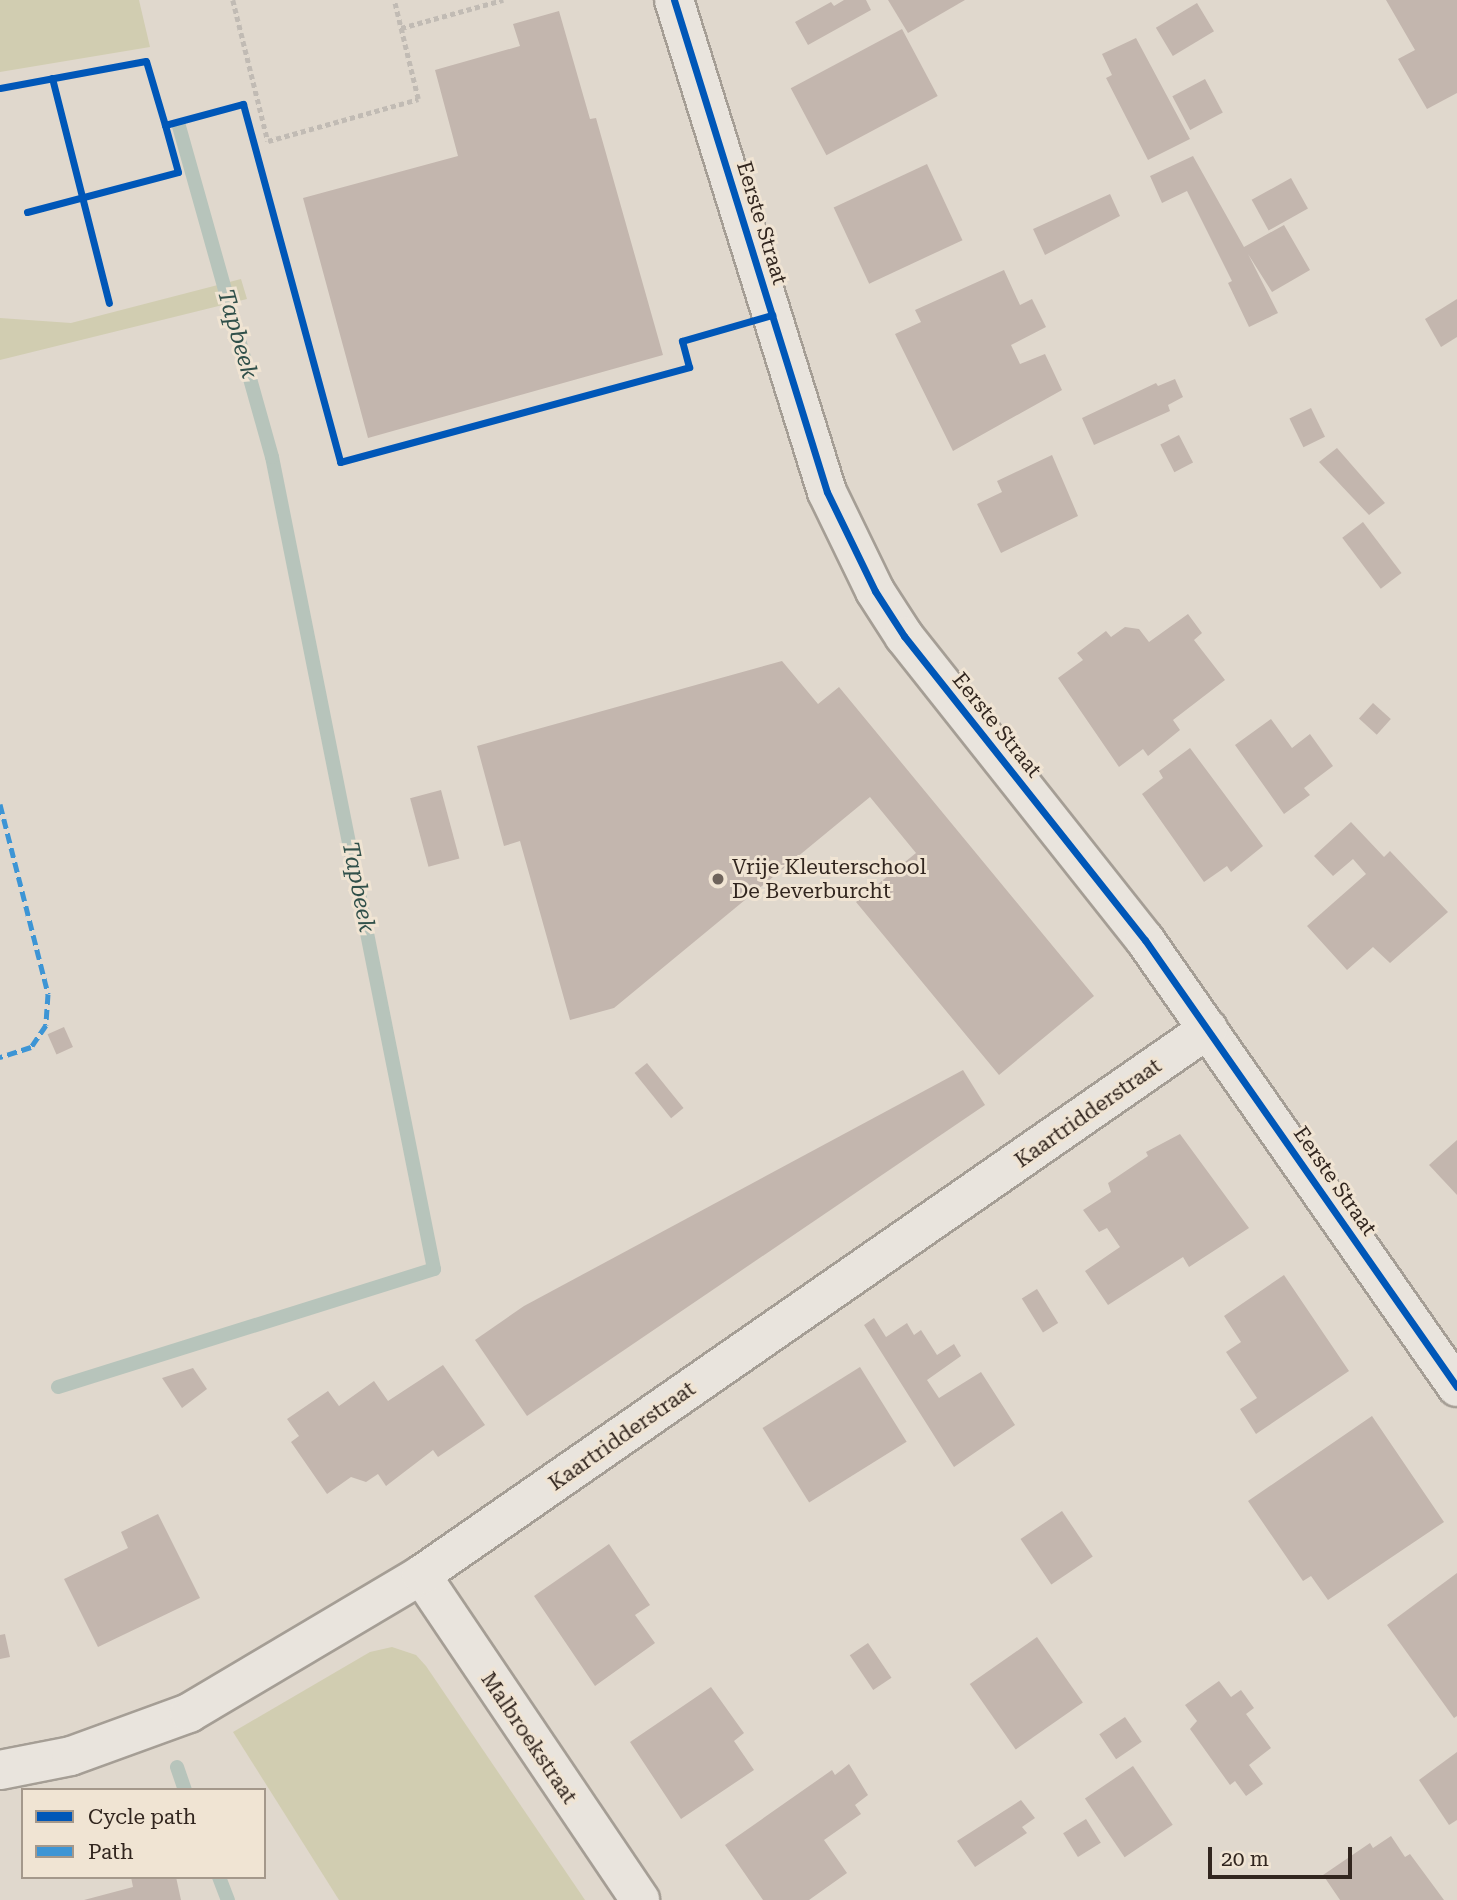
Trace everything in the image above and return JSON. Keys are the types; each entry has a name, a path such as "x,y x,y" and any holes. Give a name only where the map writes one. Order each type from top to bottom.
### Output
{"street":[{"name":"Eerste Straat","path":"674,0 827,492 849,544 904,636 1087,865 1208,1029 1457,1387"},
{"name":"Kaartridderstraat","path":"0,1770 71,1756 189,1713 421,1575 1208,1029"},
{"name":"Malbroekstraat","path":"421,1575 640,1900"}],"path":[{"path":"233,0 268,141 418,99 394,0"},
{"path":"401,28 503,0"}],"shaded area":[{"path":"0,0 139,0 150,47 0,72"},
{"path":"241,279 247,299 0,360 0,318 71,323"},
{"path":"392,1647 416,1655 426,1666 585,1900 339,1900 233,1732 370,1652"}],"building":[{"path":"844,0 866,0 871,10 808,45 795,22 831,2 834,6"},
{"path":"888,0 965,0 908,33"},
{"path":"1386,0 1457,0 1457,93 1427,109 1398,59 1415,50"},
{"path":"1197,3 1214,31 1173,56 1156,28"},
{"path":"559,11 590,119 596,118 663,355 368,438 303,198 458,156 435,70 520,46 513,24"},
{"path":"902,29 938,96 826,155 791,88"},
{"path":"1136,38 1190,139 1148,160 1106,78 1112,75 1102,54"},
{"path":"1205,79 1223,113 1190,130 1172,96"},
{"path":"1193,156 1244,247 1284,225 1310,270 1272,292 1248,254 1278,313 1249,327 1228,283 1232,281 1187,191 1162,203 1150,176"},
{"path":"927,164 962,240 869,284 834,208"},
{"path":"1291,178 1308,209 1269,230 1252,200"},
{"path":"1110,194 1120,216 1045,255 1033,229"},
{"path":"1004,270 1020,305 1032,299 1046,327 1011,345 1020,364 1045,354 1062,390 953,451 895,334 921,322 915,310"},
{"path":"1457,299 1457,337 1441,347 1425,319"},
{"path":"1175,379 1183,397 1168,405 1170,411 1094,445 1082,418 1156,383 1158,386"},
{"path":"1311,408 1325,437 1303,447 1289,419"},
{"path":"1179,435 1193,463 1174,472 1160,445"},
{"path":"1337,448 1385,503 1369,515 1319,462"},
{"path":"1052,455 1078,516 1001,553 977,504 1002,492 997,481"},
{"path":"1363,522 1402,573 1381,589 1342,538"},
{"path":"1188,614 1202,633 1194,640 1225,680 1173,720 1180,730 1148,756 1143,749 1119,767 1058,678 1083,660 1077,653 1106,631 1111,637 1125,627 1139,629 1149,642"},
{"path":"782,661 818,704 839,687 1094,996 999,1075 856,902 916,853 870,797 614,1008 570,1020 520,841 504,846 477,746"},
{"path":"1373,703 1391,719 1377,735 1359,719"},
{"path":"1271,719 1292,748 1310,734 1333,766 1304,788 1310,795 1284,814 1235,745"},
{"path":"1190,748 1263,846 1231,872 1227,866 1204,882 1142,794 1163,778 1159,771"},
{"path":"441,790 459,859 428,867 410,798"},
{"path":"1351,822 1384,857 1390,851 1448,912 1390,963 1373,947 1347,970 1307,926 1366,874 1353,859 1333,876 1314,856"},
{"path":"64,1027 73,1047 57,1054 48,1034"},
{"path":"647,1063 684,1108 671,1118 635,1073"},
{"path":"963,1070 985,1105 527,1416 475,1340 524,1306"},
{"path":"1180,1134 1249,1228 1189,1267 1183,1257 1108,1305 1085,1271 1120,1247 1107,1228 1099,1232 1083,1210 1111,1192 1108,1183 1148,1156 1146,1152"},
{"path":"1457,1140 1457,1195 1429,1165"},
{"path":"1284,1275 1349,1371 1256,1434 1240,1409 1257,1398 1226,1352 1241,1342 1224,1316"},
{"path":"1037,1289 1058,1323 1043,1332 1022,1299"},
{"path":"874,1318 886,1337 907,1323 914,1335 921,1330 937,1355 954,1344 961,1356 927,1380 939,1398 981,1372 1015,1425 954,1467 864,1325"},
{"path":"443,1365 485,1425 438,1457 433,1450 386,1486 378,1474 366,1482 351,1477 327,1494 291,1442 299,1436 287,1419 328,1391 339,1406 374,1381 388,1401"},
{"path":"860,1367 907,1442 809,1503 762,1428"},
{"path":"193,1368 207,1389 182,1408 162,1378"},
{"path":"1372,1416 1444,1522 1328,1600 1311,1576 1303,1581 1248,1501"},
{"path":"1062,1511 1093,1557 1051,1585 1021,1539"},
{"path":"158,1514 200,1598 98,1647 64,1579 128,1548 121,1532"},
{"path":"609,1544 650,1605 635,1615 655,1643 595,1686 534,1596"},
{"path":"1457,1573 1457,1716 1454,1718 1387,1625"},
{"path":"5,1634 10,1657 0,1659 0,1635"},
{"path":"1037,1637 1083,1703 1016,1750 970,1684"},
{"path":"868,1643 891,1678 873,1690 850,1655"},
{"path":"1219,1681 1231,1697 1241,1690 1254,1708 1246,1714 1271,1748 1249,1765 1263,1784 1246,1796 1235,1781 1230,1785 1190,1729 1197,1721 1185,1705"},
{"path":"711,1687 744,1733 734,1741 754,1770 681,1819 630,1742"},
{"path":"1125,1717 1142,1742 1116,1759 1099,1734"},
{"path":"1457,1752 1457,1820 1449,1825 1419,1780"},
{"path":"849,1764 868,1795 855,1805 861,1814 824,1840 847,1873 809,1900 763,1900 725,1845 832,1770 835,1775"},
{"path":"1133,1766 1173,1825 1125,1857 1085,1798"},
{"path":"1021,1800 1035,1818 1022,1827 1027,1833 975,1867 957,1841"},
{"path":"1086,1819 1101,1843 1078,1857 1063,1833"},
{"path":"1391,1836 1405,1857 1410,1854 1444,1900 1340,1900 1323,1875 1370,1843 1373,1848"},
{"path":"131,1879 176,1879 181,1900 84,1900 133,1887"}],"waterway":[{"name":"Tapbeek","path":"58,1387 434,1269 272,457 179,126"},
{"name":"Tapbeek","path":"177,1767 184,1788"},
{"name":"Tapbeek","path":"220,1879 228,1900"}],"marked path":[{"path":"0,804 48,994 46,1025 31,1047 0,1057"}],"cycle path":[{"path":"674,0 827,492 875,591 904,636 1145,940 1457,1387"},
{"path":"0,88 146,61 165,125 243,104 340,462 689,367 682,341 772,315"},
{"path":"52,78 109,303"},
{"path":"27,212 178,172 165,125"}],"place":[{"name":"Vrije Kleuterschool De Beverburcht","path":"718,879"}]}
